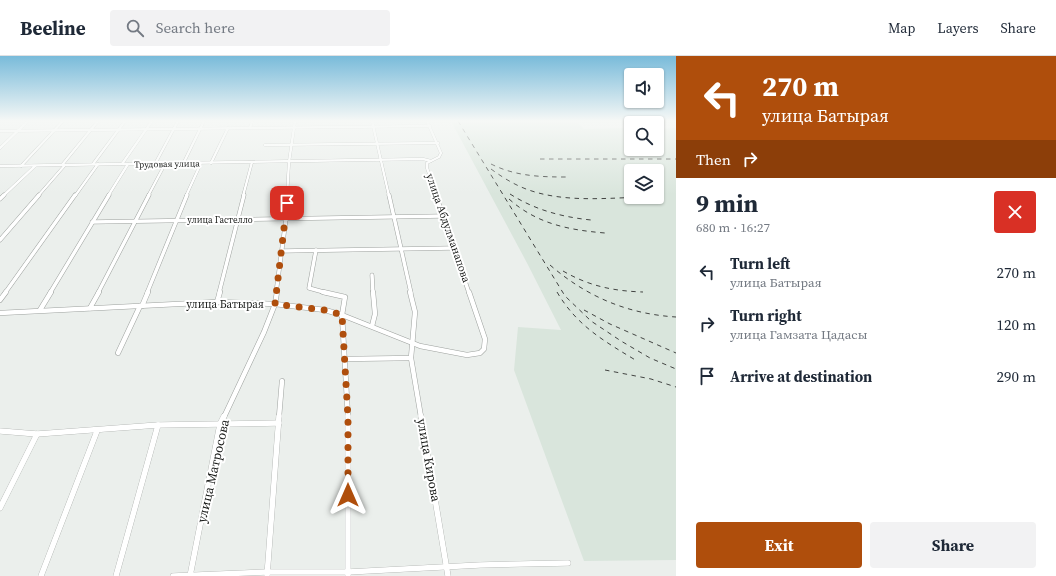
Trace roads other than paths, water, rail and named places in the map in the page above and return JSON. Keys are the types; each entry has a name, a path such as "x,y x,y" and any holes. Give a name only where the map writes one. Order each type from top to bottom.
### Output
{"street":[{"path":"22,166 41,145"},
{"path":"0,240 79,145"},
{"path":"0,300 108,145"},
{"path":"122,164 135,145"},
{"path":"155,164 165,145"},
{"path":"183,164 192,145"},
{"path":"211,163 220,145"},
{"name":"улица Матросова","path":"190,575 220,424 264,332 275,304 286,219 291,145"},
{"name":"улица Кирова","path":"379,145 400,250 415,312 411,358 448,576"},
{"name":"улица Абдулманапова","path":"439,145 441,151 440,156 427,163 427,168 485,344"},
{"name":"Трудовая улица","path":"1,167 96,164 431,160"},
{"path":"217,302 252,162"},
{"path":"118,353 141,306 201,163"},
{"path":"40,310 128,164"},
{"path":"90,308 165,164"},
{"path":"0,199 35,166"},
{"name":"улица Гастелло","path":"92,222 444,216"},
{"path":"282,251 454,248"},
{"path":"316,250 309,288 346,297 342,315 346,359 348,418 348,574"},
{"path":"372,275 375,314 372,326"},
{"name":"улица Батырая","path":"0,313 217,302 275,304 325,310 372,326 412,343 444,351 467,355 480,353 485,344"},
{"path":"346,359 411,358"},
{"path":"267,574 282,381"},
{"path":"0,431 37,434 97,431 158,425 279,423"},
{"path":"116,576 158,425"},
{"path":"41,576 97,431"},
{"path":"0,508 37,434"},
{"path":"173,576 348,574 447,567 568,563"}],"railway":[{"path":"473,145 565,296 591,321 621,341 650,358 676,369"},
{"path":"540,159 676,159"},
{"path":"491,164 509,171 527,175 566,177"},
{"path":"491,169 521,187 540,193 585,199 624,198"},
{"path":"510,194 519,200 549,212 591,220"},
{"path":"509,199 520,208 542,220 566,228 605,233"},
{"path":"550,265 593,295 609,302 641,312 676,317"},
{"path":"563,271 602,287 643,292"},
{"path":"557,292 582,324 613,347 637,361"},
{"path":"584,310 610,324 676,353"},
{"path":"605,370 651,379 676,387"}]}
